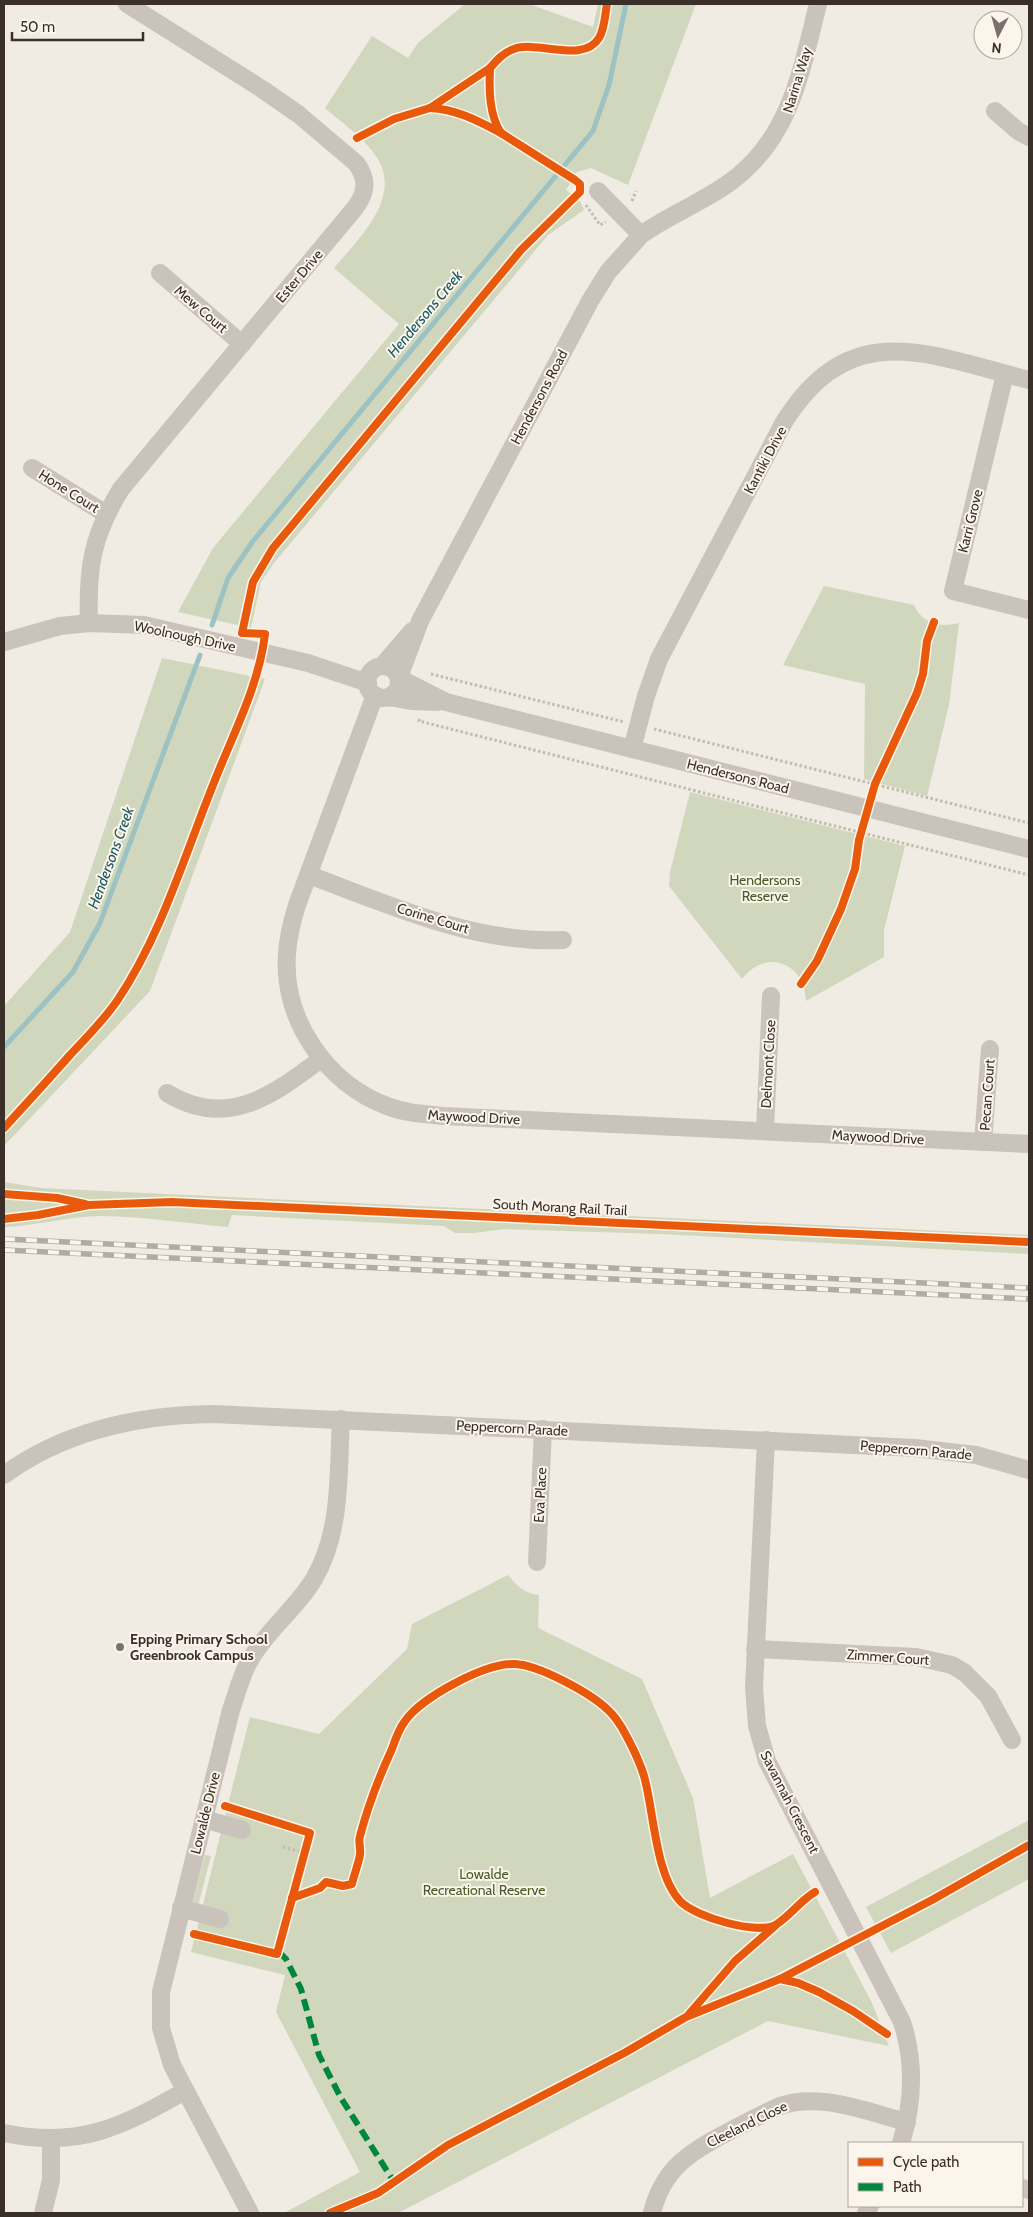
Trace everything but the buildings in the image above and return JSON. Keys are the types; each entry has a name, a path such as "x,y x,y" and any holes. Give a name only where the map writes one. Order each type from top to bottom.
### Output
{"street":[{"name":"Ester Drive","path":"89,622 89,571 99,530 106,514 137,470 361,199 364,192 365,179 362,171 351,158 298,114 127,4"},
{"name":"Narina Way","path":"641,235 663,220 718,190 739,176 772,140 787,112 797,87 818,4"},
{"path":"995,111 1018,131 1029,137"},
{"path":"598,191 641,235"},
{"name":"Hendersons Road","path":"446,702 399,678 420,621 595,294 608,272 641,235"},
{"name":"Mew Court","path":"160,273 242,344"},
{"name":"Kantiki Drive","path":"632,749 646,696 659,659 784,422 798,400 815,382 857,356 882,351 926,354 1029,380"},
{"name":"Karri Grove","path":"1005,374 953,591 1029,610"},
{"name":"Hone Court","path":"32,468 106,514"},
{"name":"Hendersons Road","path":"380,667 420,621"},
{"name":"Woolnough Drive","path":"4,642 29,633 89,622 144,625 308,663 377,692"},
{"name":"Woolnough Drive","path":"308,663 380,667"},
{"path":"380,667 394,670 399,678 396,691 377,692 370,674 380,667"},
{"name":"Hendersons Road","path":"377,692 413,701 446,702 1029,849"},
{"name":"Maywood Drive","path":"377,692 290,927 287,955 288,981 292,1003 301,1026 321,1059 361,1094 387,1106 412,1113 1029,1144"},
{"name":"Corine Court","path":"308,875 459,928 516,939 563,940"},
{"name":"Delmont Close","path":"765,1131 771,996"},
{"name":"Pecan Court","path":"983,1142 990,1049"},
{"path":"167,1093 180,1101 197,1106 220,1108 240,1106 261,1100 276,1092 321,1059"},
{"name":"Peppercorn Parade","path":"4,1475 35,1456 100,1429 135,1420 213,1414 946,1450 976,1455 1029,1470"},
{"name":"Lowalde Drive","path":"250,2213 185,2091 165,2048 160,2010 161,1992 231,1710 250,1659 309,1586 323,1561 330,1540 337,1495 341,1420"},
{"name":"Eva Place","path":"537,1562 543,1429"},
{"name":"Savannah Crescent","path":"766,1440 754,1707 757,1726 767,1761 896,2006 905,2028 911,2057 912,2078 907,2122 901,2142"},
{"name":"Zimmer Court","path":"756,1649 916,1657 952,1665 965,1673 988,1696 1012,1740"},
{"path":"204,1819 242,1830"},
{"path":"181,1908 220,1919"},
{"path":"4,2132 29,2138 76,2138 114,2128 185,2091"},
{"name":"Cleeland Close","path":"652,2213 663,2184 671,2171 684,2158 698,2148 780,2106 792,2102 815,2101 907,2122"},
{"path":"43,2213 51,2180 51,2139"}],"path":[{"path":"283,1847 305,1853"}],"green space":[{"path":"465,4 529,4 593,27 598,4 696,4 628,185 591,168 577,172 566,190 580,201 584,210 548,235 274,563 261,582 251,628 178,612 213,548 399,324 334,268 376,214 385,184 382,168 373,152 356,134 325,108 372,36 408,58 418,43"},
{"path":"824,586 914,605 922,617 939,625 959,623 949,705 927,796 864,779 865,684 783,665"},
{"path":"162,658 265,679 150,991 4,1146 4,1006 70,932"},
{"name":"Hendersons Reserve","path":"690,792 905,846 884,930 884,957 806,1001 804,988 799,977 782,964 772,962 762,964 751,969 742,979 669,886 670,872"},
{"path":"4,1182 41,1188 1029,1235 1029,1254 661,1234 504,1229 474,1233 455,1233 444,1226 232,1215 228,1227 102,1216 4,1227"},
{"name":"Lowalde Recreational Reserve","path":"508,1575 521,1588 529,1593 539,1595 538,1628 642,1679 693,1798 710,1898 793,1854 872,2003 889,2046 768,2021 398,2213 284,2213 360,2172 276,2012 285,1975 191,1952 250,1717 319,1734 407,1649 412,1624"},
{"path":"1029,1820 1029,1879 891,1953 866,1907"},
{"path":"205,1855 211,1856 198,1906 193,1901"}],"waterway":[{"name":"Hendersons Creek","path":"212,625 228,578 253,541 593,131 609,85 626,4"},
{"name":"Hendersons Creek","path":"4,1047 73,972 100,923 200,655"}],"railway":[{"path":"4,1239 1029,1288"},
{"path":"4,1250 1029,1299"}],"marked path":[{"path":"279,1952 286,1959 301,1989 319,2055 341,2098 394,2182"}],"cycle path":[{"path":"4,1128 112,1008 133,975 160,921 252,690 265,634 242,633 253,582 273,548 521,250 580,192 580,184 575,180 501,133 492,110 490,68 504,54 514,49 535,47 571,51 592,46 601,34 607,4"},
{"path":"357,138 394,119 430,108 490,68"},
{"path":"430,108 458,113 501,133"},
{"path":"801,984 817,961 841,909 855,869 859,840 875,784 917,693 923,674 927,641 934,622"},
{"path":"4,1194 57,1198 85,1204"},
{"name":"South Morang Rail Trail","path":"4,1219 38,1215 89,1205 172,1202 1029,1242"},
{"path":"292,1898 320,1888 326,1882 343,1886 352,1884 360,1855 359,1838 370,1803 399,1731 413,1712 439,1692 471,1675 502,1665 515,1664 550,1674 577,1688 610,1712 618,1722 641,1766 660,1859 665,1875 680,1901 699,1913 727,1923 756,1928 777,1924 815,1892"},
{"path":"194,1934 277,1954 310,1833 225,1806"},
{"path":"780,1979 932,1900 1029,1845"},
{"path":"689,2014 735,1961 775,1926"},
{"path":"330,2213 378,2193 448,2145 626,2052 686,2017 780,1979 798,1983 819,1992 853,2011 887,2034"}],"place":[{"name":"Epping Primary School Greenbrook Campus","path":"120,1647"}]}
